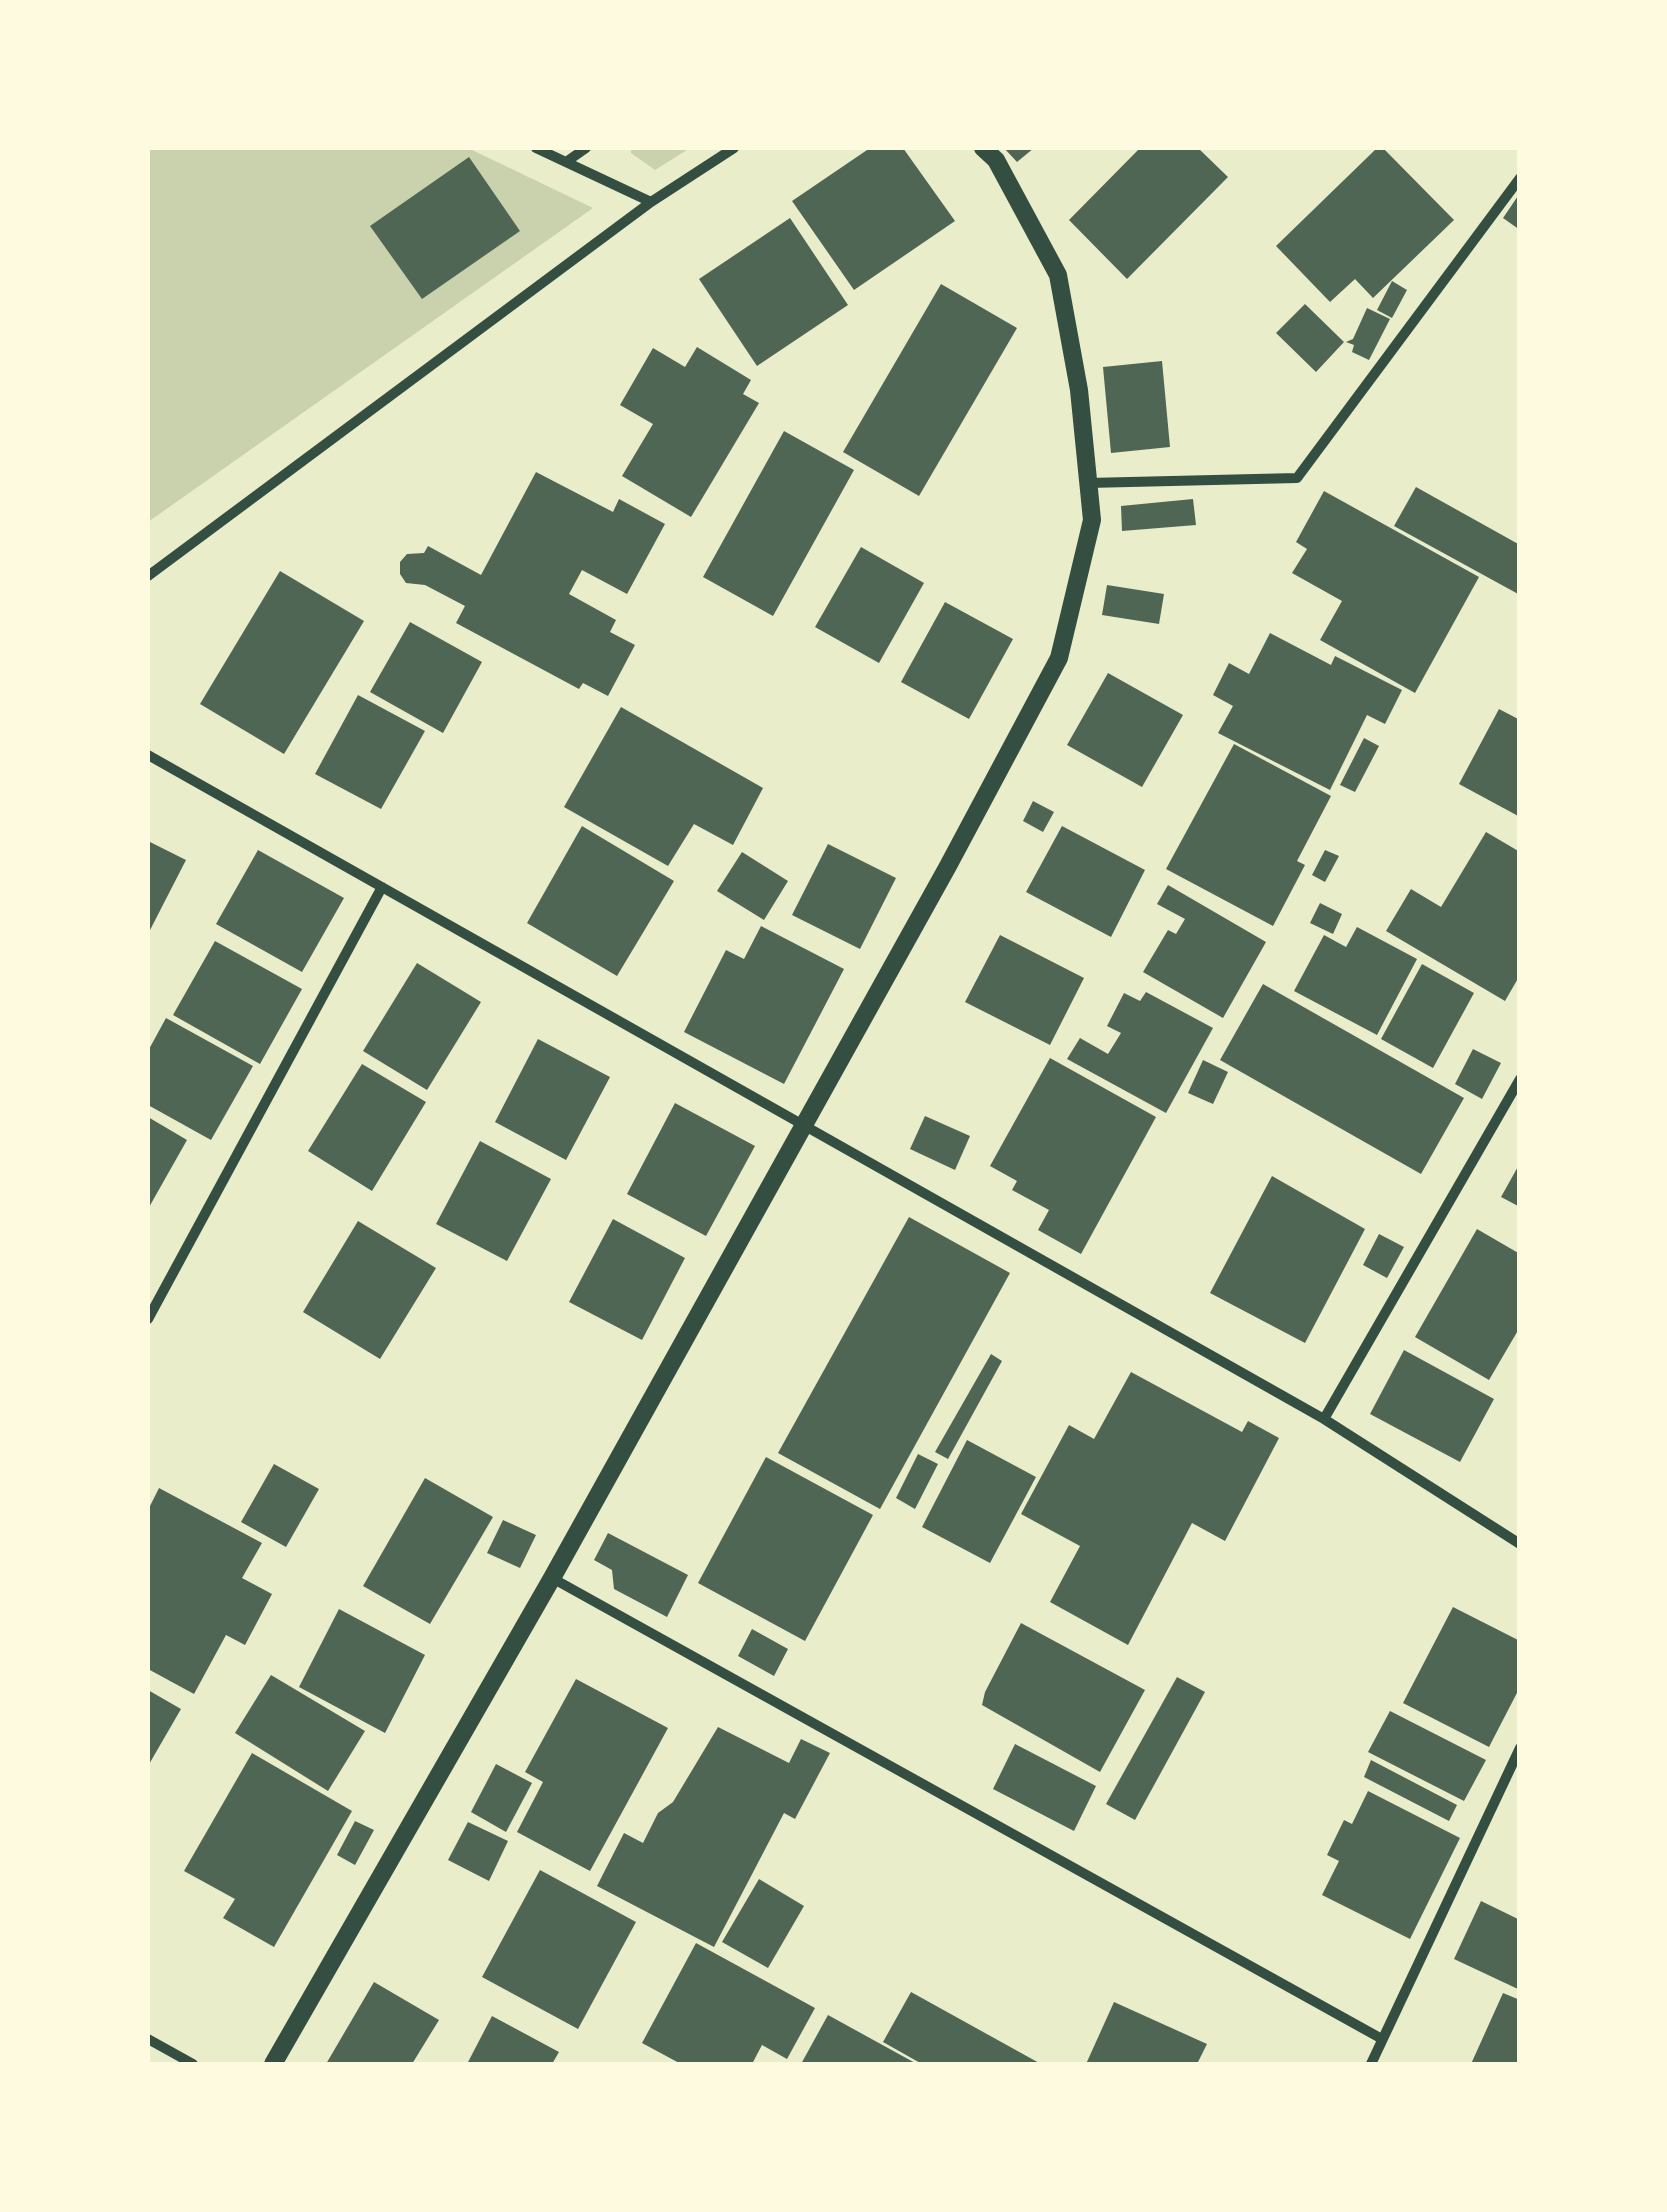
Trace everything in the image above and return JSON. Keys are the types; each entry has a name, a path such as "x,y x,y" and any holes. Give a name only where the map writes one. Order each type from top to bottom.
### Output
{"street":[{"path":"536,148 651,202"},
{"path":"566,162 586,148"},
{"path":"148,576 651,202 734,148"},
{"path":"273,2064 552,1578 1059,658 1092,520 1079,390 1058,276 996,160 984,148"},
{"path":"1088,483 1297,478 1520,178"},
{"path":"148,755 1324,1419 1520,1544"},
{"path":"148,1319 382,887"},
{"path":"1324,1419 1520,1079"},
{"path":"552,1578 1382,2039"},
{"path":"1371,2064 1520,1748"},
{"path":"148,2039 193,2064"}],"green space":[{"path":"148,148 468,148 593,208 148,522"},
{"path":"631,148 690,148 655,170 631,153"}],"building":[{"path":"870,148 903,148 955,221 854,290 792,201"},
{"path":"1004,148 1034,148 1017,162"},
{"path":"1140,148 1198,148 1228,177 1127,279 1069,220"},
{"path":"1377,148 1383,148 1454,220 1373,298 1355,279 1330,302 1276,246"},
{"path":"469,157 520,231 422,299 370,226"},
{"path":"1520,193 1520,230 1503,218"},
{"path":"790,218 848,305 757,366 699,279"},
{"path":"1392,281 1407,290 1392,318 1377,310"},
{"path":"941,284 1017,328 919,496 843,452"},
{"path":"1305,304 1344,342 1316,372 1276,333"},
{"path":"1367,308 1390,319 1369,360 1352,352 1354,345 1346,342 1353,339"},
{"path":"697,347 751,380 743,394 759,403 691,517 622,476 653,424 620,405 653,348 685,367"},
{"path":"1162,361 1170,447 1111,453 1103,367"},
{"path":"784,431 854,470 773,616 703,577"},
{"path":"536,472 613,512 619,499 665,524 627,594 582,570 569,594 616,620 610,632 635,645 608,696 583,683 579,689 456,623 465,606 425,585 406,583 400,574 400,562 407,554 424,553 428,546 481,575"},
{"path":"1416,487 1520,545 1520,595 1394,526"},
{"path":"1324,491 1479,577 1415,693 1320,640 1342,601 1292,573 1307,549 1296,542"},
{"path":"1193,499 1196,525 1122,531 1121,506"},
{"path":"861,547 924,583 879,663 815,627"},
{"path":"280,571 364,621 284,754 200,704"},
{"path":"1107,585 1164,594 1159,624 1102,615"},
{"path":"945,602 1013,639 969,719 901,682"},
{"path":"410,622 482,662 443,733 370,692"},
{"path":"1270,633 1331,665 1335,656 1402,690 1385,724 1367,715 1330,790 1218,733 1233,706 1213,695 1229,663 1249,674"},
{"path":"1108,673 1183,715 1142,787 1067,745"},
{"path":"358,695 425,731 381,809 315,774"},
{"path":"621,707 763,788 733,845 694,824 668,866 564,807"},
{"path":"1499,709 1520,720 1520,817 1459,784"},
{"path":"1364,738 1379,746 1355,792 1340,785"},
{"path":"1234,744 1331,796 1297,861 1305,865 1273,926 1166,869"},
{"path":"1033,801 1054,812 1043,832 1023,821"},
{"path":"582,826 674,881 617,976 527,923"},
{"path":"1062,826 1145,870 1111,937 1026,892"},
{"path":"1486,832 1520,852 1520,975 1505,1001 1386,931 1411,889 1441,907"},
{"path":"148,841 186,860 148,934"},
{"path":"828,844 896,878 860,949 792,915"},
{"path":"258,850 344,898 302,972 216,924"},
{"path":"1325,850 1339,856 1325,882 1312,875"},
{"path":"742,852 788,881 764,920 717,891"},
{"path":"1168,885 1266,942 1223,1018 1143,972 1168,930 1176,934 1185,919 1157,904"},
{"path":"1320,903 1342,914 1333,934 1310,923"},
{"path":"761,926 844,969 784,1084 684,1032 726,950 744,959"},
{"path":"1357,927 1417,959 1377,1035 1294,991 1324,935 1346,947"},
{"path":"1000,935 1084,978 1050,1045 965,1002"},
{"path":"215,941 302,989 260,1064 173,1015"},
{"path":"417,963 481,1002 427,1090 363,1051"},
{"path":"1422,964 1474,993 1433,1068 1381,1039"},
{"path":"1263,984 1464,1098 1421,1174 1220,1060"},
{"path":"1146,992 1213,1028 1166,1113 1067,1059 1080,1038 1108,1054 1121,1033 1107,1026 1124,993 1140,1001"},
{"path":"166,1018 253,1066 211,1140 148,1105 148,1051"},
{"path":"538,1039 610,1077 566,1160 495,1122"},
{"path":"1473,1049 1501,1063 1482,1099 1455,1084"},
{"path":"1050,1058 1156,1117 1081,1254 1038,1230 1049,1210 1012,1190 1017,1181 990,1166"},
{"path":"1203,1060 1228,1072 1213,1104 1188,1093"},
{"path":"362,1064 426,1102 372,1191 308,1151"},
{"path":"675,1103 755,1146 706,1236 627,1194"},
{"path":"925,1116 970,1136 955,1170 910,1149"},
{"path":"148,1117 187,1140 148,1209"},
{"path":"480,1141 551,1179 507,1261 436,1224"},
{"path":"1520,1163 1520,1207 1501,1197"},
{"path":"1272,1176 1365,1229 1305,1343 1210,1293"},
{"path":"909,1217 1010,1273 880,1509 778,1453"},
{"path":"613,1219 685,1258 642,1340 569,1302"},
{"path":"358,1221 436,1268 380,1359 303,1312"},
{"path":"1477,1229 1520,1254 1520,1327 1489,1380 1415,1337"},
{"path":"1379,1234 1404,1247 1387,1278 1363,1265"},
{"path":"1404,1350 1494,1399 1460,1462 1370,1414"},
{"path":"991,1354 1002,1361 948,1459 935,1452"},
{"path":"1131,1372 1242,1432 1248,1421 1279,1438 1225,1541 1192,1523 1128,1645 1050,1602 1080,1546 1021,1514 1069,1425 1094,1439"},
{"path":"967,1440 1036,1477 990,1563 922,1527"},
{"path":"918,1454 938,1464 915,1509 896,1498"},
{"path":"766,1457 873,1515 805,1641 698,1583"},
{"path":"274,1464 319,1489 286,1547 241,1522"},
{"path":"425,1478 493,1517 430,1624 363,1586"},
{"path":"159,1488 262,1543 242,1578 272,1594 245,1645 226,1635 194,1694 148,1669 148,1510"},
{"path":"503,1520 536,1535 520,1568 487,1553"},
{"path":"608,1533 688,1575 667,1617 614,1589 612,1570 594,1560"},
{"path":"1453,1607 1520,1641 1520,1687 1489,1747 1403,1703"},
{"path":"339,1609 425,1655 385,1733 299,1687"},
{"path":"1021,1623 1145,1690 1100,1772 982,1705"},
{"path":"752,1629 788,1649 774,1676 738,1656"},
{"path":"271,1675 365,1731 328,1791 235,1733"},
{"path":"1177,1677 1205,1692 1135,1820 1106,1804"},
{"path":"576,1679 668,1728 590,1871 517,1832 543,1782 525,1772"},
{"path":"148,1690 181,1709 148,1766"},
{"path":"1390,1711 1486,1760 1464,1801 1368,1752"},
{"path":"718,1727 789,1763 801,1739 830,1753 795,1819 784,1813 714,1947 597,1886 624,1833 643,1843 658,1813 673,1802"},
{"path":"1015,1744 1096,1786 1074,1831 993,1789"},
{"path":"252,1753 352,1811 274,1947 223,1918 235,1899 184,1871"},
{"path":"1371,1760 1457,1805 1449,1821 1364,1777"},
{"path":"496,1764 532,1783 506,1832 471,1812"},
{"path":"1368,1791 1460,1838 1410,1939 1322,1895 1339,1861 1327,1855 1344,1820 1352,1824"},
{"path":"355,1821 374,1830 355,1865 337,1855"},
{"path":"468,1822 508,1841 489,1881 448,1860"},
{"path":"540,1870 636,1922 578,2029 482,1977"},
{"path":"759,1879 804,1906 768,1968 722,1942"},
{"path":"1481,1901 1520,1920 1520,1990 1454,1959"},
{"path":"696,1943 815,2008 787,2059 762,2045 752,2064 681,2064 642,2043"},
{"path":"374,1982 439,2020 412,2064 326,2064"},
{"path":"911,1992 1041,2064 922,2064 883,2042"},
{"path":"1503,1993 1520,2000 1520,2064 1471,2064"},
{"path":"1114,2002 1207,2044 1197,2064 1086,2064"},
{"path":"828,2015 917,2064 801,2064"},
{"path":"492,2016 559,2052 552,2064 467,2064"}]}
